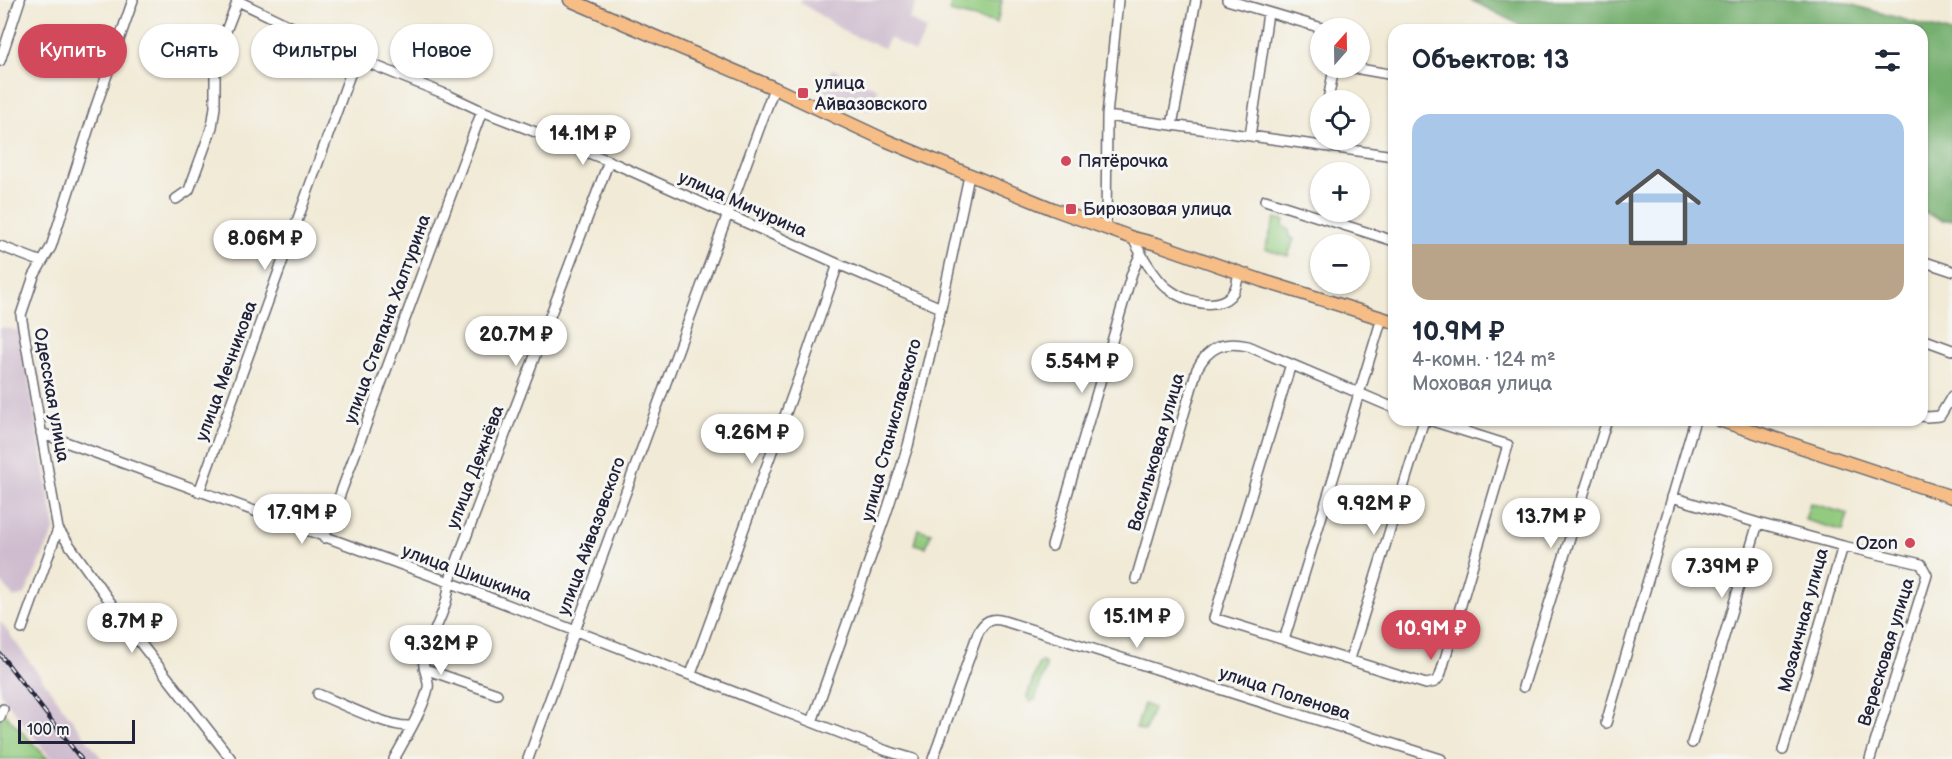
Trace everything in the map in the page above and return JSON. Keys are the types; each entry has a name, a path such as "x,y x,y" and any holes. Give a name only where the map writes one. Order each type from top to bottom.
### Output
{"main road":[{"path":"570,0 774,88 969,176 1133,238 1388,320"},
{"path":"1737,426 1952,497"}],"street":[{"path":"0,61 20,0"},
{"name":"Одесская улица","path":"22,629 58,529 21,315 34,276 51,247 133,0"},
{"path":"176,199 189,190 212,127 217,54 237,0"},
{"name":"улица Мичурина","path":"237,0 286,24"},
{"path":"1106,228 1107,116 1118,0"},
{"path":"1172,125 1196,0"},
{"path":"1227,0 1310,25"},
{"path":"1250,136 1268,13"},
{"name":"улица Мичурина","path":"378,67 609,161 941,308"},
{"path":"1370,71 1388,74"},
{"name":"улица Мечникова","path":"199,492 349,78"},
{"name":"улица Айвазовского","path":"528,759 774,88"},
{"name":"улица Степана Халтурина","path":"324,538 482,111"},
{"path":"1107,116 1310,142"},
{"path":"1360,150 1388,155"},
{"name":"улица Дежнёва","path":"394,759 424,700 429,686 423,663 448,596 449,582 609,161"},
{"name":"улица Станиславского","path":"812,722 901,469 941,308 969,176"},
{"path":"1265,201 1388,239"},
{"path":"1133,238 1166,287 1178,295 1214,304 1225,301 1233,292 1238,273"},
{"path":"0,246 42,262"},
{"path":"1052,546 1132,273 1141,253"},
{"path":"1928,263 1952,271"},
{"path":"691,674 838,264"},
{"path":"1284,640 1359,395 1388,320"},
{"path":"1928,341 1952,350"},
{"name":"Васильковая улица","path":"1136,579 1197,369 1203,357 1218,346 1232,343 1248,346 1388,406"},
{"path":"1291,364 1214,618 1426,684 1435,682 1440,676 1509,445 1448,426"},
{"path":"1928,417 1940,416 1952,396"},
{"path":"1350,659 1422,426"},
{"path":"1523,687 1605,426"},
{"path":"1606,723 1693,426"},
{"name":"улица Шишкина","path":"41,433 449,582 887,751 914,759"},
{"name":"Мозаичная улица","path":"1672,497 1843,546 1783,750"},
{"path":"1692,743 1758,523"},
{"path":"58,529 131,631 231,759"},
{"name":"Вересковая улица","path":"1843,546 1921,564 1927,575 1870,759"},
{"name":"улица Поленова","path":"933,759 978,633 986,622 993,619 1441,759"},
{"path":"425,669 497,694"},
{"path":"318,694 387,722 404,727 411,726"}],"shaded area":[{"path":"801,0 918,0 909,19 927,30 915,53 890,38 884,48 847,33 800,2"},
{"path":"832,69 878,89 870,110 823,91"},
{"path":"0,327 20,331 55,529 25,594 14,598 0,580"},
{"path":"0,621 102,759 51,759 0,693"}],"green space":[{"path":"952,0 1002,0 997,23 949,12"},
{"path":"1470,0 1835,0 1920,24 1519,24"},
{"path":"1928,26 1952,33 1952,220 1942,220 1928,214"},
{"path":"1275,218 1284,220 1283,226 1289,230 1289,237 1294,239 1288,256 1265,249"},
{"path":"1810,503 1848,514 1843,531 1805,520"},
{"path":"918,529 931,533 926,547 914,544"},
{"path":"1041,662 1045,663 1046,667 1035,700 1030,702 1027,697"},
{"path":"1144,704 1153,708 1145,731 1136,728"},
{"path":"0,709 48,759 0,759"}],"railway":[{"path":"0,654 81,759"}],"place":[{"name":"улица Айвазовского","path":"803,93"},
{"name":"Пятёрочка","path":"1066,161"},
{"name":"Бирюзовая улица","path":"1071,209"},
{"name":"Ozon","path":"1910,543"}]}
